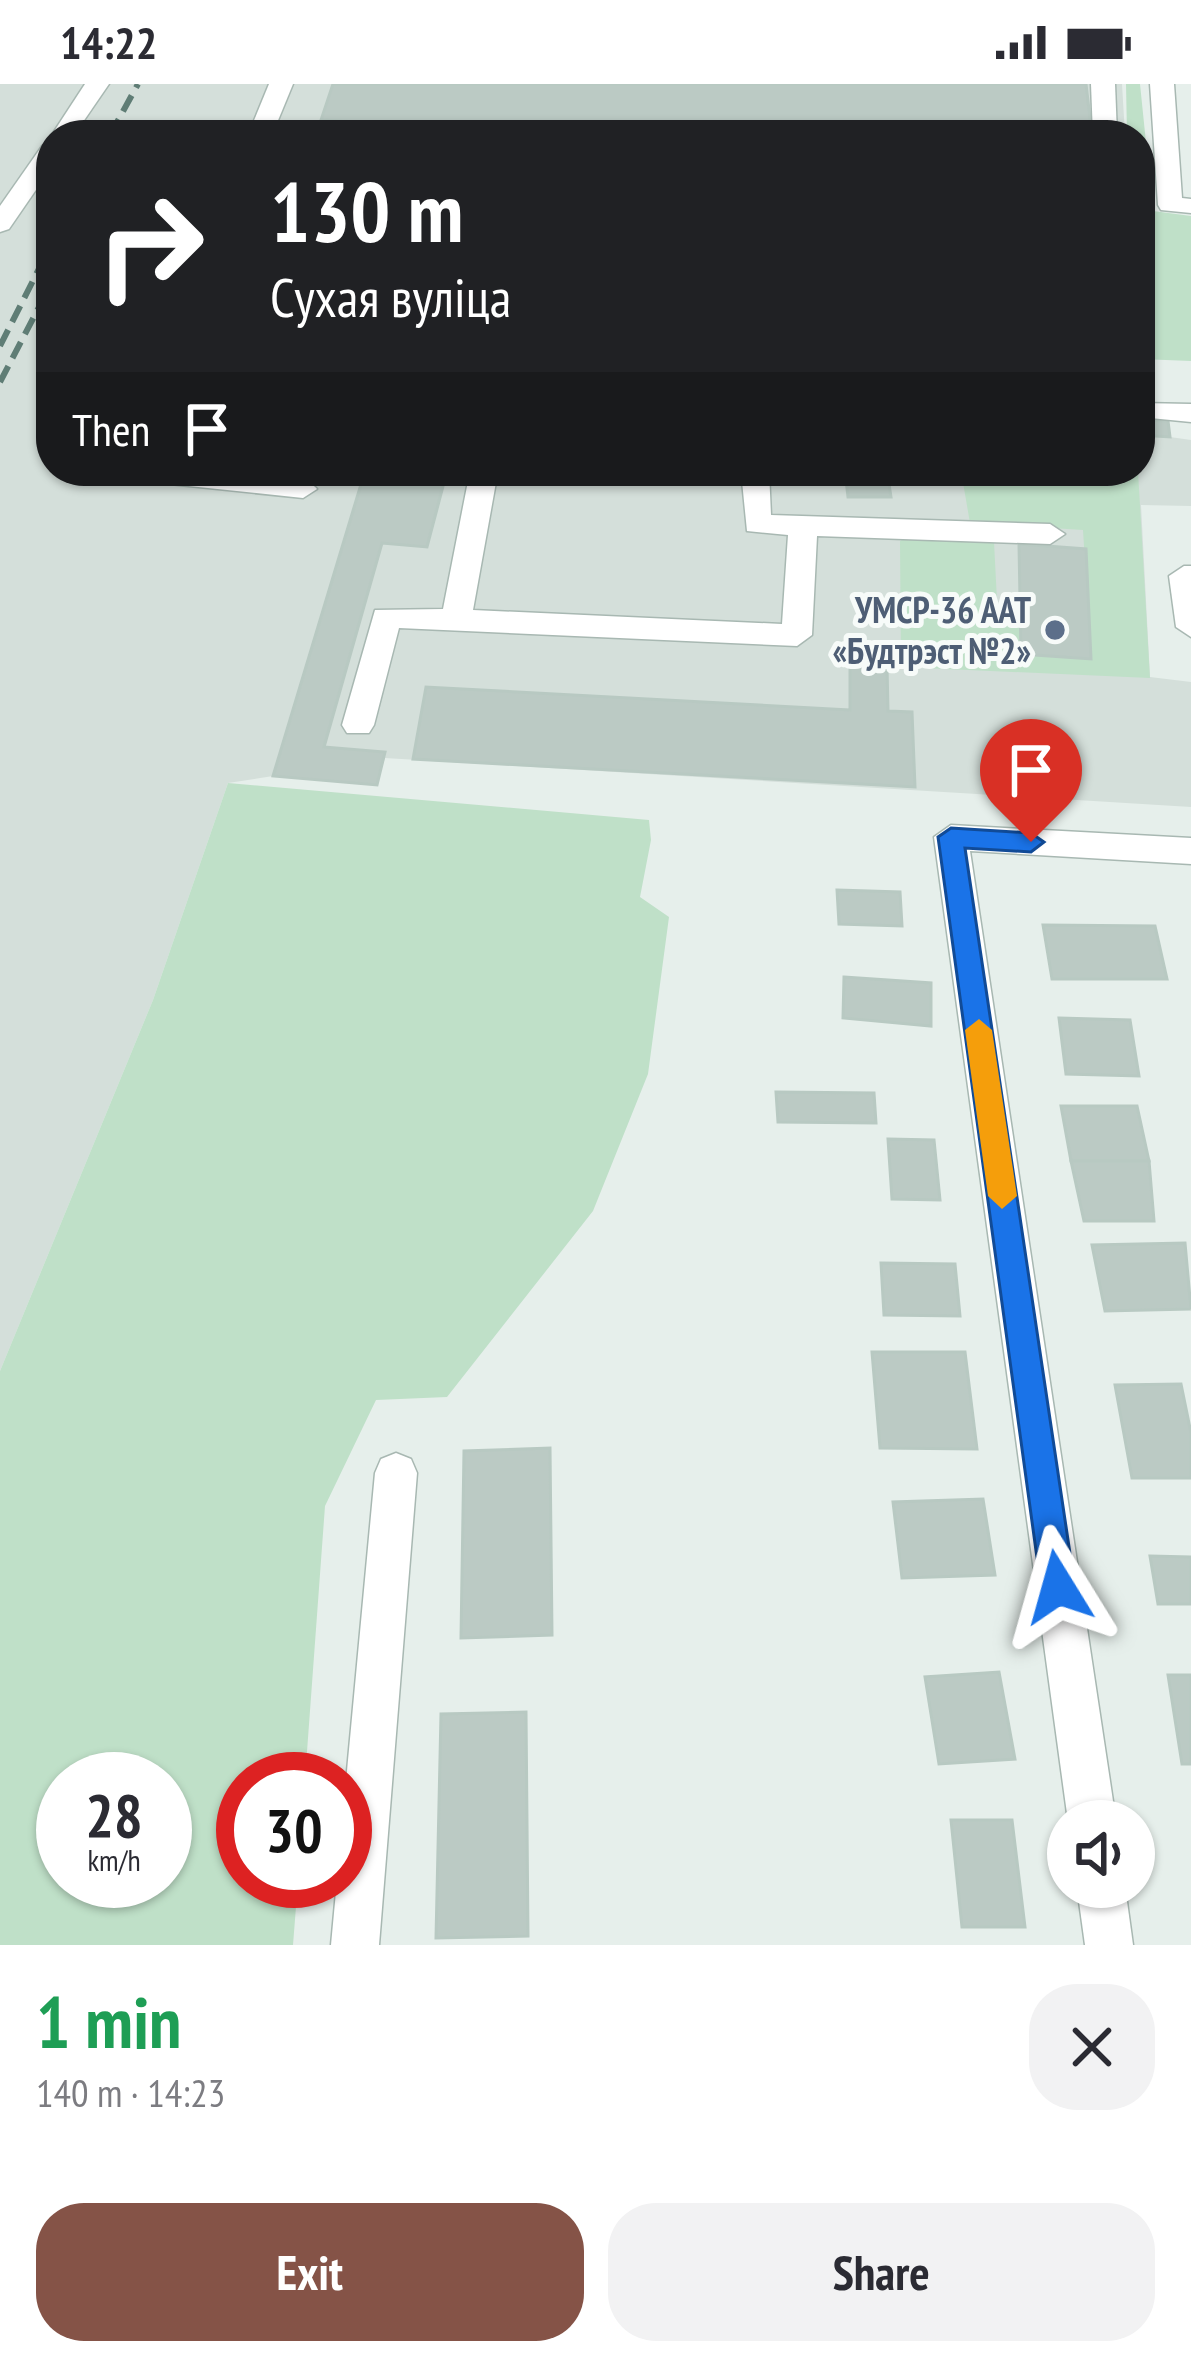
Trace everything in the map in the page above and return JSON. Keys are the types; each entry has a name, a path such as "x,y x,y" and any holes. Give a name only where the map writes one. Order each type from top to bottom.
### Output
{"street":[{"path":"72,120 97,84"},
{"path":"266,120 281,84"},
{"path":"1103,84 1104,120"},
{"path":"1162,84 1170,205 1191,206"},
{"path":"0,224 36,172"},
{"path":"1155,411 1191,413"},
{"path":"274,486 302,489"},
{"path":"456,620 481,486"},
{"path":"756,486 757,524 1050,533"},
{"path":"358,725 386,616 797,635 802,525"},
{"path":"1191,576 1184,576 1191,627"},
{"path":"1089,1800 951,837 1191,851"},
{"path":"356,1945 395,1472"},
{"path":"1104,1908 1109,1945"}],"shaded area":[{"path":"0,84 1122,84 1124,120 36,120 36,486 1155,486 1155,409 1168,421 1170,437 1191,440 1191,506 1141,505 1150,677 1191,682 1191,807 385,758 377,785 273,776 228,783 153,1000 0,1371"}],"green space":[{"path":"1126,84 1140,84 1144,120 1127,120"},
{"path":"1155,211 1191,216 1191,361 1155,360"},
{"path":"964,486 1139,486 1150,678 901,667 900,541 907,537 994,542 998,620 1020,622 1021,654 1091,658 1083,530 970,523"},
{"path":"228,783 649,820 651,840 640,897 669,917 648,1074 593,1211 447,1397 376,1400 325,1506 307,1752 216,1752 216,1908 296,1908 293,1945 0,1945 0,1371 153,1000"}],"building":[{"path":"333,84 1086,84 1090,120 321,120"},
{"path":"1155,420 1168,421 1170,437 1155,436"},
{"path":"360,486 443,486 427,547 382,543 324,747 385,752 377,785 273,776"},
{"path":"847,486 889,486 891,497 848,497"},
{"path":"1019,544 1086,549 1091,659 1021,654"},
{"path":"850,664 887,666 888,711 912,712 915,787 413,759 426,687 850,710"},
{"path":"837,890 900,892 902,926 839,924"},
{"path":"1043,925 1155,926 1167,979 1052,979"},
{"path":"844,977 931,983 931,1026 843,1018"},
{"path":"1059,1018 1130,1020 1139,1076 1066,1074"},
{"path":"776,1092 874,1093 876,1123 778,1122"},
{"path":"1061,1106 1137,1106 1149,1161 1071,1161"},
{"path":"888,1139 934,1140 940,1200 892,1199"},
{"path":"1071,1161 1149,1161 1154,1221 1084,1221"},
{"path":"1185,1243 1191,1309 1105,1311 1092,1245"},
{"path":"881,1263 955,1264 960,1316 884,1315"},
{"path":"872,1352 965,1352 977,1449 880,1448"},
{"path":"1181,1384 1191,1433 1191,1478 1132,1478 1115,1385"},
{"path":"550,1448 552,1635 461,1638 464,1451"},
{"path":"983,1499 995,1575 902,1578 893,1502"},
{"path":"1150,1556 1191,1557 1191,1604 1158,1604"},
{"path":"999,1672 1015,1759 939,1764 925,1677"},
{"path":"1168,1675 1191,1675 1191,1764 1182,1764"},
{"path":"526,1712 528,1936 436,1938 441,1714"},
{"path":"951,1820 1012,1820 1025,1927 962,1927"}],"railway":[{"path":"118,120 138,84"},
{"path":"0,346 36,275"},
{"path":"0,382 36,313"}],"slow traffic":[{"path":"979,1030 1002,1196"}],"place":[{"name":"УМСР-36 ААТ «Будтрэст №2»","path":"1055,630"}],"route":[{"path":"1031,842 951,837 1058,1587"}]}
